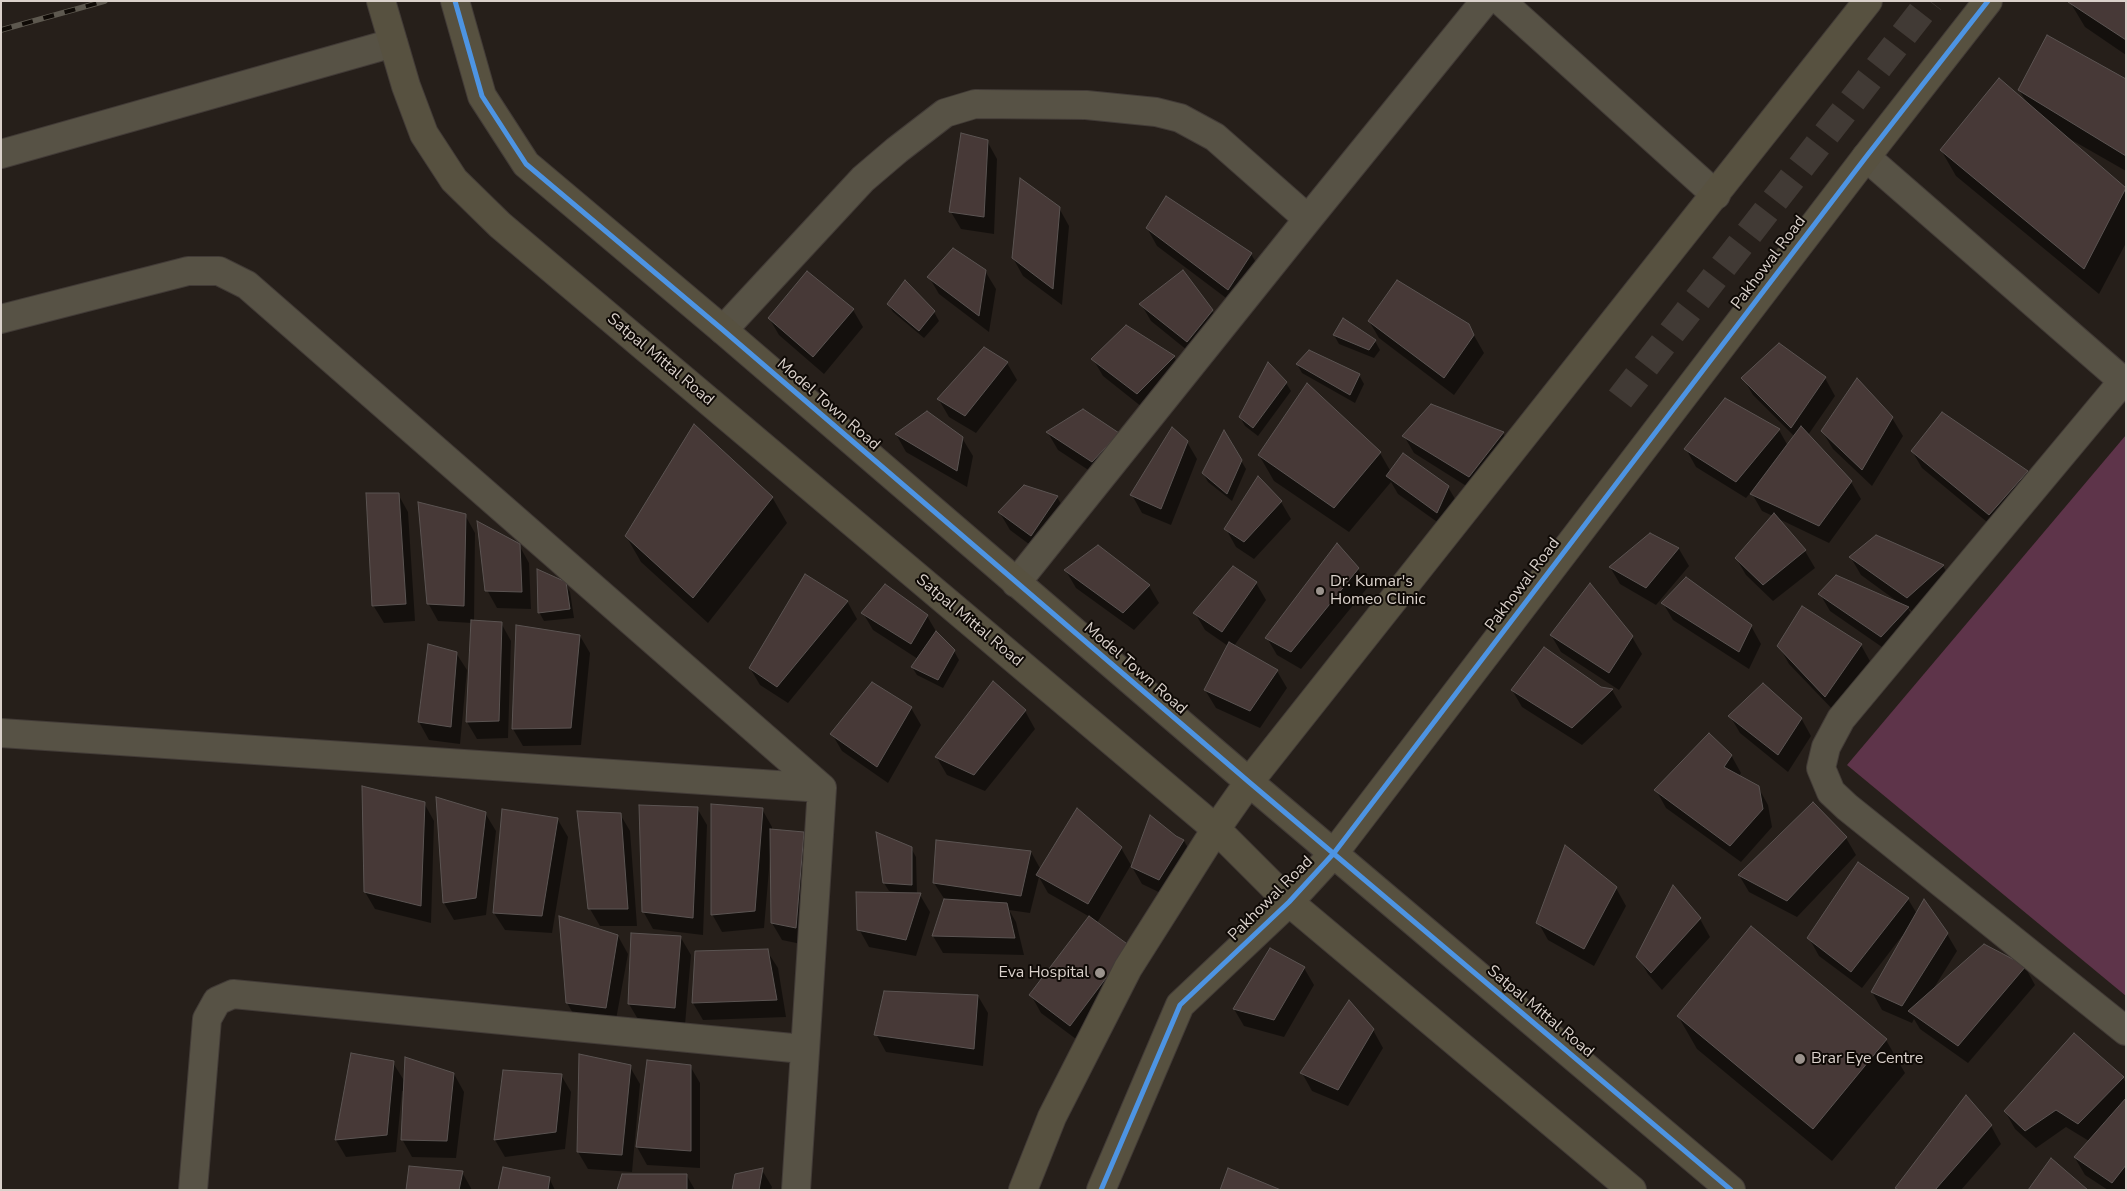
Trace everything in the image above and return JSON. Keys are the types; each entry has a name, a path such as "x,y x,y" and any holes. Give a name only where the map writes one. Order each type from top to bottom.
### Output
{"street":[{"name":"Satpal Mittal Road","path":"381,1 406,86 424,134 454,180 500,225 1216,829 1290,902 1632,1190"},
{"path":"1016,583 1485,1"},
{"path":"1500,1 1716,195"},
{"path":"1023,1190 1052,1117 1128,968 1248,782 1716,195 1868,1"},
{"name":"Pakhowal Road","path":"1101,1190 1180,1005 1290,902 1334,853 1866,157 1988,1"},
{"name":"Model Town Road","path":"456,2 482,96 526,164 1248,782 1334,853"},
{"path":"1,154 393,43"},
{"path":"722,330 863,179 945,113 975,104 1086,105 1156,112 1180,118 1215,137 1308,219"},
{"path":"1866,157 2124,382 1841,719 1826,748 1821,768 1831,792 1847,807 2126,1031"},
{"path":"1,318 188,271 219,271 247,285 822,788"},
{"path":"1,733 822,788"},
{"path":"796,1190 822,788"},
{"name":"Satpal Mittal Road","path":"1334,853 1731,1190"},
{"path":"192,1190 207,1019 217,1001 233,994 804,1048"}],"shaded area":[{"path":"2126,435 2126,996 1847,765"}],"building":[{"path":"2069,1 2126,1 2126,40 2068,2"},
{"path":"2047,35 2126,79 2126,156 2018,90"},
{"path":"1999,78 2126,188 2084,269 1940,150"},
{"path":"961,133 988,140 984,217 949,212"},
{"path":"1020,178 1060,207 1053,289 1012,258"},
{"path":"1166,196 1252,253 1228,290 1146,228"},
{"path":"953,248 986,270 979,316 927,277"},
{"path":"1183,270 1213,310 1187,342 1139,304"},
{"path":"807,271 854,309 813,357 768,318"},
{"path":"905,280 935,311 919,331 887,304"},
{"path":"1397,280 1469,324 1474,335 1444,378 1368,321"},
{"path":"1343,318 1376,340 1369,350 1333,335"},
{"path":"1126,325 1175,356 1137,394 1091,359"},
{"path":"1779,343 1826,377 1791,428 1741,378"},
{"path":"984,347 1008,362 965,416 937,399"},
{"path":"1309,350 1360,374 1350,395 1296,364"},
{"path":"1268,362 1287,382 1253,428 1239,417"},
{"path":"1857,378 1893,417 1862,470 1821,431"},
{"path":"1307,383 1381,452 1334,508 1258,455"},
{"path":"1725,398 1780,429 1736,482 1684,449"},
{"path":"1431,404 1504,432 1469,477 1402,436"},
{"path":"1083,409 1119,433 1092,462 1046,432"},
{"path":"927,411 963,437 957,471 895,434"},
{"path":"1942,412 2028,471 1989,515 1911,451"},
{"path":"694,424 773,497 693,598 625,536"},
{"path":"1801,426 1852,481 1819,526 1750,494"},
{"path":"1172,427 1188,441 1161,509 1130,495"},
{"path":"1224,430 1242,460 1227,494 1202,473"},
{"path":"1403,453 1449,486 1437,513 1386,476"},
{"path":"1258,476 1282,501 1244,542 1224,529"},
{"path":"1024,485 1058,496 1031,536 998,512"},
{"path":"366,493 399,493 406,604 372,606"},
{"path":"418,502 466,514 464,606 427,604"},
{"path":"1774,513 1806,550 1763,585 1735,558"},
{"path":"477,521 520,544 522,592 485,591"},
{"path":"1650,533 1679,548 1646,588 1609,567"},
{"path":"1876,535 1944,565 1907,598 1849,557"},
{"path":"1337,543 1359,568 1291,652 1265,638"},
{"path":"1098,545 1150,585 1123,613 1064,570"},
{"path":"1233,566 1257,582 1222,632 1193,613"},
{"path":"537,569 566,582 570,609 538,613"},
{"path":"805,574 848,601 777,687 749,668"},
{"path":"1836,575 1909,607 1881,637 1818,594"},
{"path":"1686,577 1752,625 1739,652 1661,603"},
{"path":"1590,583 1633,636 1609,673 1550,635"},
{"path":"885,584 928,615 911,644 861,613"},
{"path":"1802,606 1862,644 1825,697 1777,646"},
{"path":"471,620 502,622 499,721 466,722"},
{"path":"516,625 580,635 571,728 512,729"},
{"path":"936,631 955,650 938,680 911,667"},
{"path":"1229,642 1278,670 1250,711 1204,690"},
{"path":"428,644 457,652 451,727 418,722"},
{"path":"1544,647 1601,687 1613,689 1572,728 1511,690"},
{"path":"993,681 1026,710 974,775 935,757"},
{"path":"872,682 912,707 877,767 830,734"},
{"path":"1763,683 1802,718 1778,755 1728,716"},
{"path":"1709,733 1732,755 1724,767 1759,786 1763,809 1730,846 1654,790"},
{"path":"362,786 425,802 421,906 364,892"},
{"path":"436,797 486,812 476,898 443,903"},
{"path":"1813,802 1847,837 1787,901 1738,875"},
{"path":"711,804 763,808 755,911 711,915"},
{"path":"639,805 698,807 693,918 642,912"},
{"path":"1077,808 1122,847 1088,904 1036,875"},
{"path":"502,809 558,818 542,916 493,913"},
{"path":"577,811 621,813 628,909 588,909"},
{"path":"1150,815 1176,836 1184,840 1159,880 1131,867"},
{"path":"770,829 804,832 796,928 771,923"},
{"path":"876,832 912,847 912,885 883,883"},
{"path":"936,840 1031,851 1021,896 933,883"},
{"path":"1565,845 1617,887 1584,949 1536,923"},
{"path":"1858,862 1909,898 1851,972 1807,938"},
{"path":"1673,885 1701,918 1651,973 1636,957"},
{"path":"856,892 921,893 906,940 857,930"},
{"path":"944,899 1007,903 1015,938 932,936"},
{"path":"1924,899 1948,933 1902,1006 1871,992"},
{"path":"559,916 618,935 606,1008 566,1003"},
{"path":"1089,916 1130,946 1070,1026 1029,995"},
{"path":"1751,926 1887,1039 1813,1129 1677,1016"},
{"path":"631,933 681,936 675,1008 628,1004"},
{"path":"1984,944 2026,966 1958,1046 1908,1011"},
{"path":"1270,948 1305,967 1274,1020 1233,1009"},
{"path":"768,949 777,1000 692,1003 695,951"},
{"path":"884,991 978,995 974,1049 874,1035"},
{"path":"1349,1000 1374,1029 1338,1090 1300,1073"},
{"path":"2074,1033 2124,1077 2078,1124 2056,1110 2025,1131 2004,1111"},
{"path":"351,1053 394,1061 387,1135 335,1140"},
{"path":"579,1054 631,1065 622,1155 577,1152"},
{"path":"405,1057 454,1073 447,1141 401,1140"},
{"path":"647,1060 691,1065 691,1151 636,1147"},
{"path":"503,1070 562,1074 556,1132 494,1140"},
{"path":"1966,1095 1992,1125 1935,1190 1899,1190 1895,1188"},
{"path":"2126,1098 2126,1165 2112,1183 2074,1157"},
{"path":"2051,1158 2088,1190 2028,1190"},
{"path":"409,1166 463,1171 459,1190 406,1190"},
{"path":"503,1167 550,1177 548,1190 498,1190"},
{"path":"763,1168 759,1190 732,1190 735,1174"},
{"path":"1228,1168 1281,1190 1220,1190"},
{"path":"622,1174 687,1174 687,1190 617,1190"}],"tunnel":[{"path":"1620,399 1930,1"}],"railway":[{"path":"1,30 105,1"}],"cycle path":[{"path":"455,1 482,96 526,164 723,330 1249,782 1731,1190"},
{"path":"1101,1190 1180,1005 1289,902 1334,853 1866,157 1988,1"}],"place":[{"name":"Dr. Kumar's Homeo Clinic","path":"1320,591"},
{"name":"Eva Hospital","path":"1100,973"},
{"name":"Brar Eye Centre","path":"1800,1059"}]}
